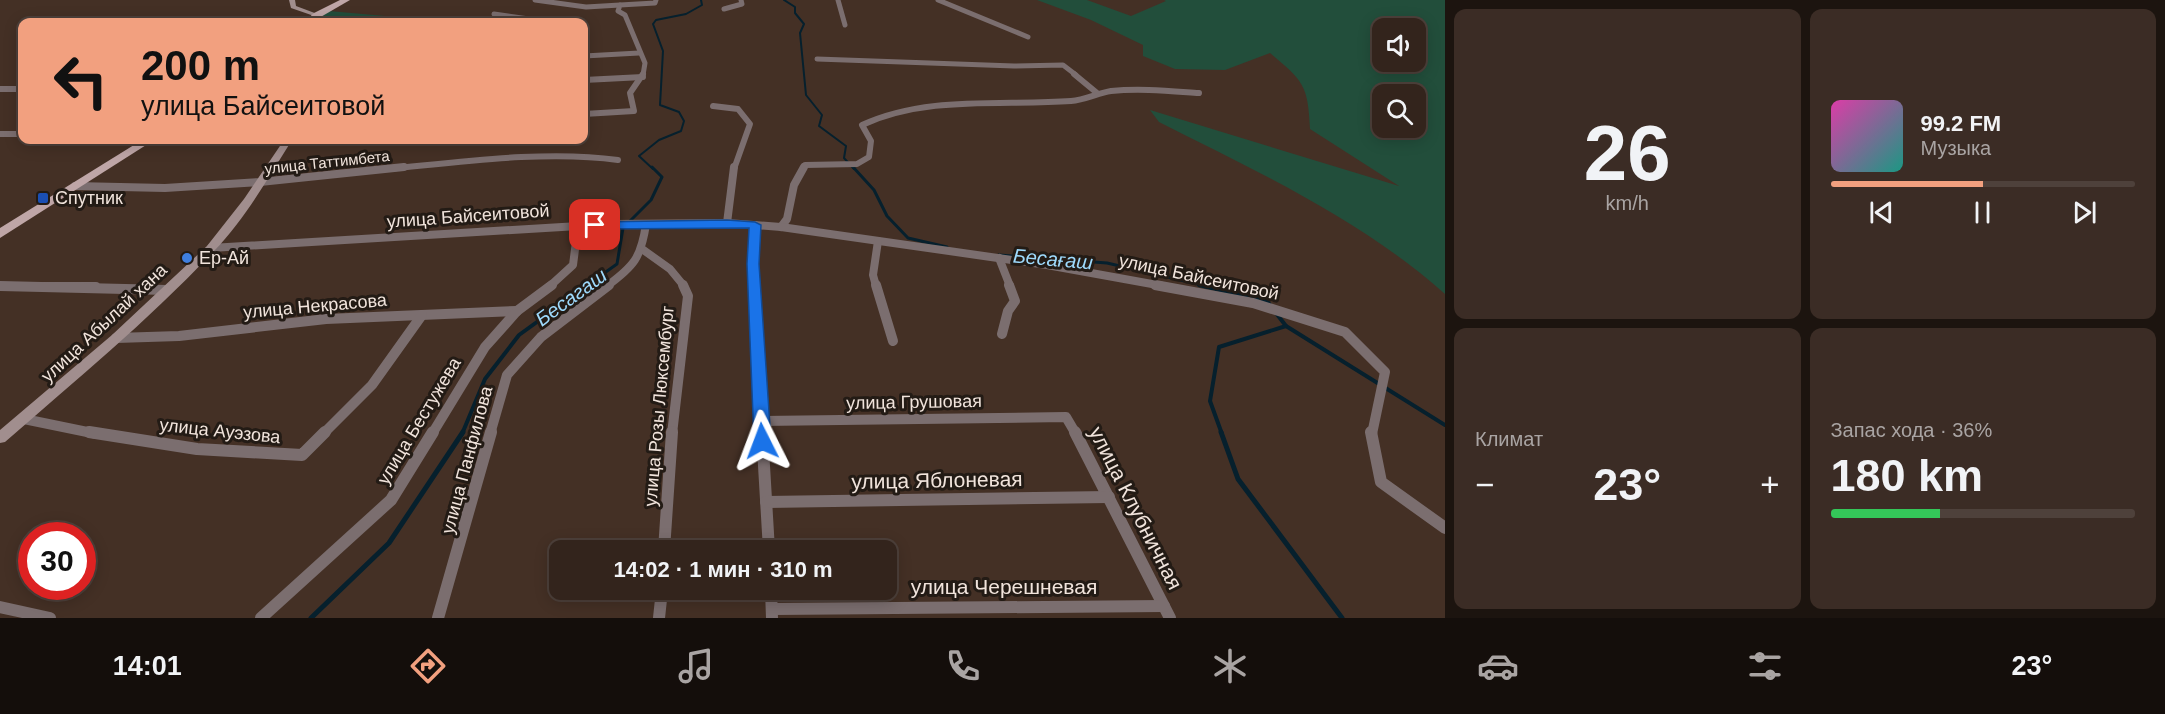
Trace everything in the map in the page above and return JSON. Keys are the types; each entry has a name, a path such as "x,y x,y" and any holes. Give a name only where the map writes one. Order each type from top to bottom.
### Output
{"main road":[{"path":"313,18 346,0"},
{"path":"0,234 143,144"}],"street":[{"path":"292,0 293,7 317,15"},
{"path":"535,0 586,7 655,3 656,0"},
{"path":"724,9 742,4 741,0"},
{"path":"838,0 846,26"},
{"path":"938,0 1028,37"},
{"path":"588,114 634,111 630,93 643,77 645,63 625,15 618,11 620,5"},
{"path":"494,14 522,18"},
{"path":"588,56 639,53"},
{"path":"817,59 1014,66 1063,65 1097,93"},
{"path":"588,80 643,77"},
{"path":"0,89 18,89"},
{"path":"781,227 787,219 794,185 805,165 857,164 869,157 871,141 862,125 873,117 930,107 1074,101 1092,98 1097,93 1137,91 1199,93"},
{"path":"713,106 738,109 750,124 735,163 727,223"},
{"path":"0,134 18,134"},
{"name":"улица Абылай хана","path":"0,438 6,427 24,419 116,338 211,248 285,144"},
{"name":"улица Таттимбета","path":"75,186 165,188 260,182 478,160 596,157 618,160"},
{"name":"улица Байсеитовой","path":"211,248 612,224 727,223 781,227 999,258 1252,303 1345,332 1385,372 1371,431 1381,482 1445,528"},
{"name":"улица Панфилова","path":"438,618 507,375 541,337 631,268 642,249 641,224"},
{"path":"755,225 753,264 768,540"},
{"name":"улица Бестужева","path":"261,618 392,500 485,347 517,311 566,274 573,265 578,226"},
{"path":"878,241 873,275 893,341"},
{"name":"улица Розы Люксембург","path":"642,249 676,273 684,282 688,296 675,395 665,540"},
{"path":"999,258 1015,301 1008,311 1002,334"},
{"path":"0,286 87,286 166,290"},
{"name":"улица Некрасова","path":"116,338 179,336 326,319 517,311"},
{"name":"улица Ауэзова","path":"24,419 78,431 236,453 302,455 372,386 422,315"},
{"name":"улица Грушовая","path":"761,421 1066,417"},
{"name":"улица Клубничная","path":"1066,417 1167,612"},
{"name":"улица Яблоневая","path":"766,502 1109,497"},
{"path":"660,618 661,600"},
{"path":"0,607 50,618"},
{"name":"улица Черешневая","path":"772,613 1167,612"}],"green space":[{"path":"1037,0 1087,0 1131,16 1166,1 1164,0 1445,0 1445,294 1413,267 1344,220 1271,179 1159,122 1150,110 1399,186 1310,129 1308,102 1302,85 1290,70 1270,53 1225,70 1175,69 1143,56 1143,45 1091,20"},
{"path":"329,11 408,18 319,18"}],"waterway":[{"name":"Бесагаш","path":"653,169 639,156 659,140 681,131 684,121 679,112 660,105 663,51 653,24 656,20 686,14 702,5 701,0"},
{"name":"Бесағаш","path":"784,0 795,7 795,13 804,24 800,33 806,95 822,115 819,126 846,146 844,158 854,169"},
{"name":"Бесагаш","path":"586,286 617,264 623,228 651,200 662,177 652,167"},
{"name":"Бесағаш","path":"853,167 874,190 887,216 908,238 947,247"},
{"name":"Бесағаш","path":"999,255 1107,263 1206,286"},
{"name":"Бесагаш","path":"463,433 485,379 519,335 588,285"},
{"name":"Бесағаш","path":"1199,285 1267,301 1270,305"},
{"name":"Бесағаш","path":"1276,313 1286,326"},
{"path":"1222,434 1210,401 1219,347 1286,326"},
{"name":"Бесағаш","path":"1286,326 1445,425"},
{"path":"1221,432 1238,479 1342,618"},
{"name":"Бесагаш","path":"311,618 389,543 463,433"}],"place":[{"name":"Спутник","path":"43,198"},
{"name":"Ер-Ай","path":"187,258"}],"route":[{"path":"595,225 727,223 755,225 753,264 762,441"}]}
